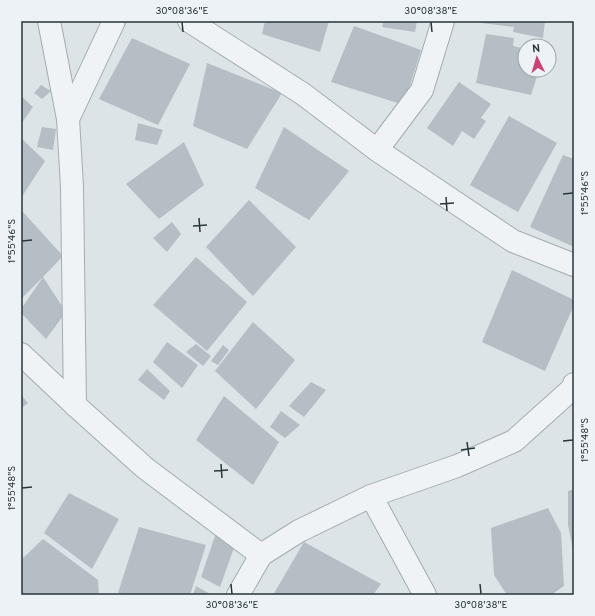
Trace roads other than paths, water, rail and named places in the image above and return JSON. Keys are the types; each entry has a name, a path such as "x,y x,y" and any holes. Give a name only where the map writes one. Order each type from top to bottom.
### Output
{"street":[{"path":"49,21 68,119 72,187 75,405"},
{"path":"68,119 114,21"},
{"path":"189,21 303,94 377,150 513,241 574,265"},
{"path":"377,150 422,90 443,21"},
{"path":"21,354 145,468 261,555"},
{"path":"238,595 261,555 299,531 371,496 457,466 514,441 574,387"},
{"path":"371,496 425,595"}]}
